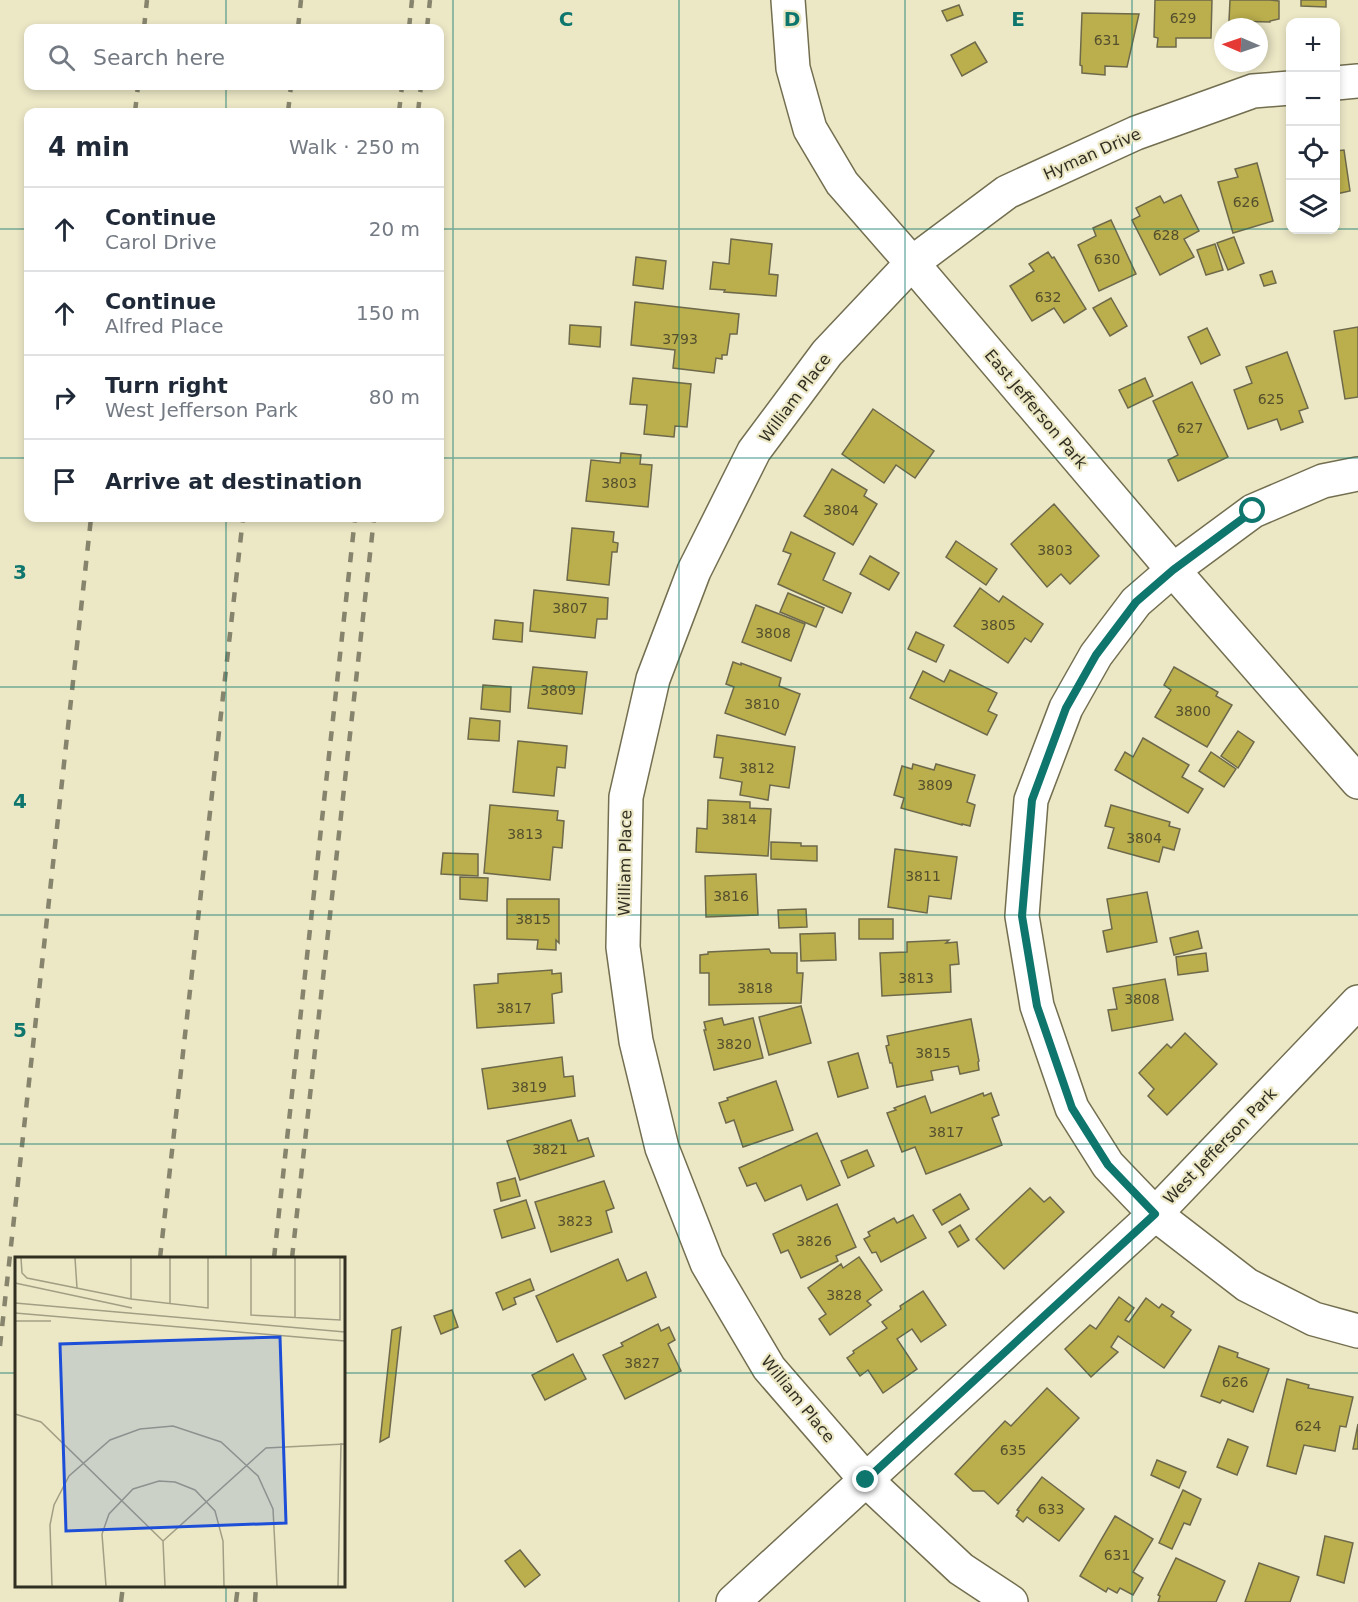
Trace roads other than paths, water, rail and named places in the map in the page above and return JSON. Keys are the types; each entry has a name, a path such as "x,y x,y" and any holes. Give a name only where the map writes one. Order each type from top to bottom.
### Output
{"street":[{"name":"East Jefferson Park","path":"788,0 793,68 810,129 842,183 1358,782"},
{"path":"1340,83 1358,81"},
{"name":"Hyman Drive","path":"912,263 1007,192 1136,133 1253,92 1286,88"},
{"name":"William Place","path":"912,263 827,353 754,450 694,571 653,679 626,796 623,947 636,1041 662,1148 707,1263 769,1368 866,1480 961,1569 1011,1602"},
{"path":"1358,474 1323,481 1253,511 1173,570 1136,602 1096,655 1066,708 1032,800 1022,916 1037,1006 1072,1108 1108,1165 1155,1214 1247,1285 1314,1319 1358,1330"},
{"name":"West Jefferson Park","path":"733,1602 1155,1214 1358,1002"}],"railway":[{"path":"144,24 147,0"},
{"path":"298,24 301,0"},
{"path":"409,24 412,0"},
{"path":"427,24 430,0"},
{"path":"135,108 138,90"},
{"path":"288,108 291,90"},
{"path":"399,108 402,90"},
{"path":"418,108 421,90"},
{"path":"0,1346 91,522"},
{"path":"160,1257 243,522"},
{"path":"274,1257 355,522"},
{"path":"292,1257 374,522"},
{"path":"121,1602 123,1587"},
{"path":"236,1602 238,1587"},
{"path":"255,1602 256,1587"}]}
